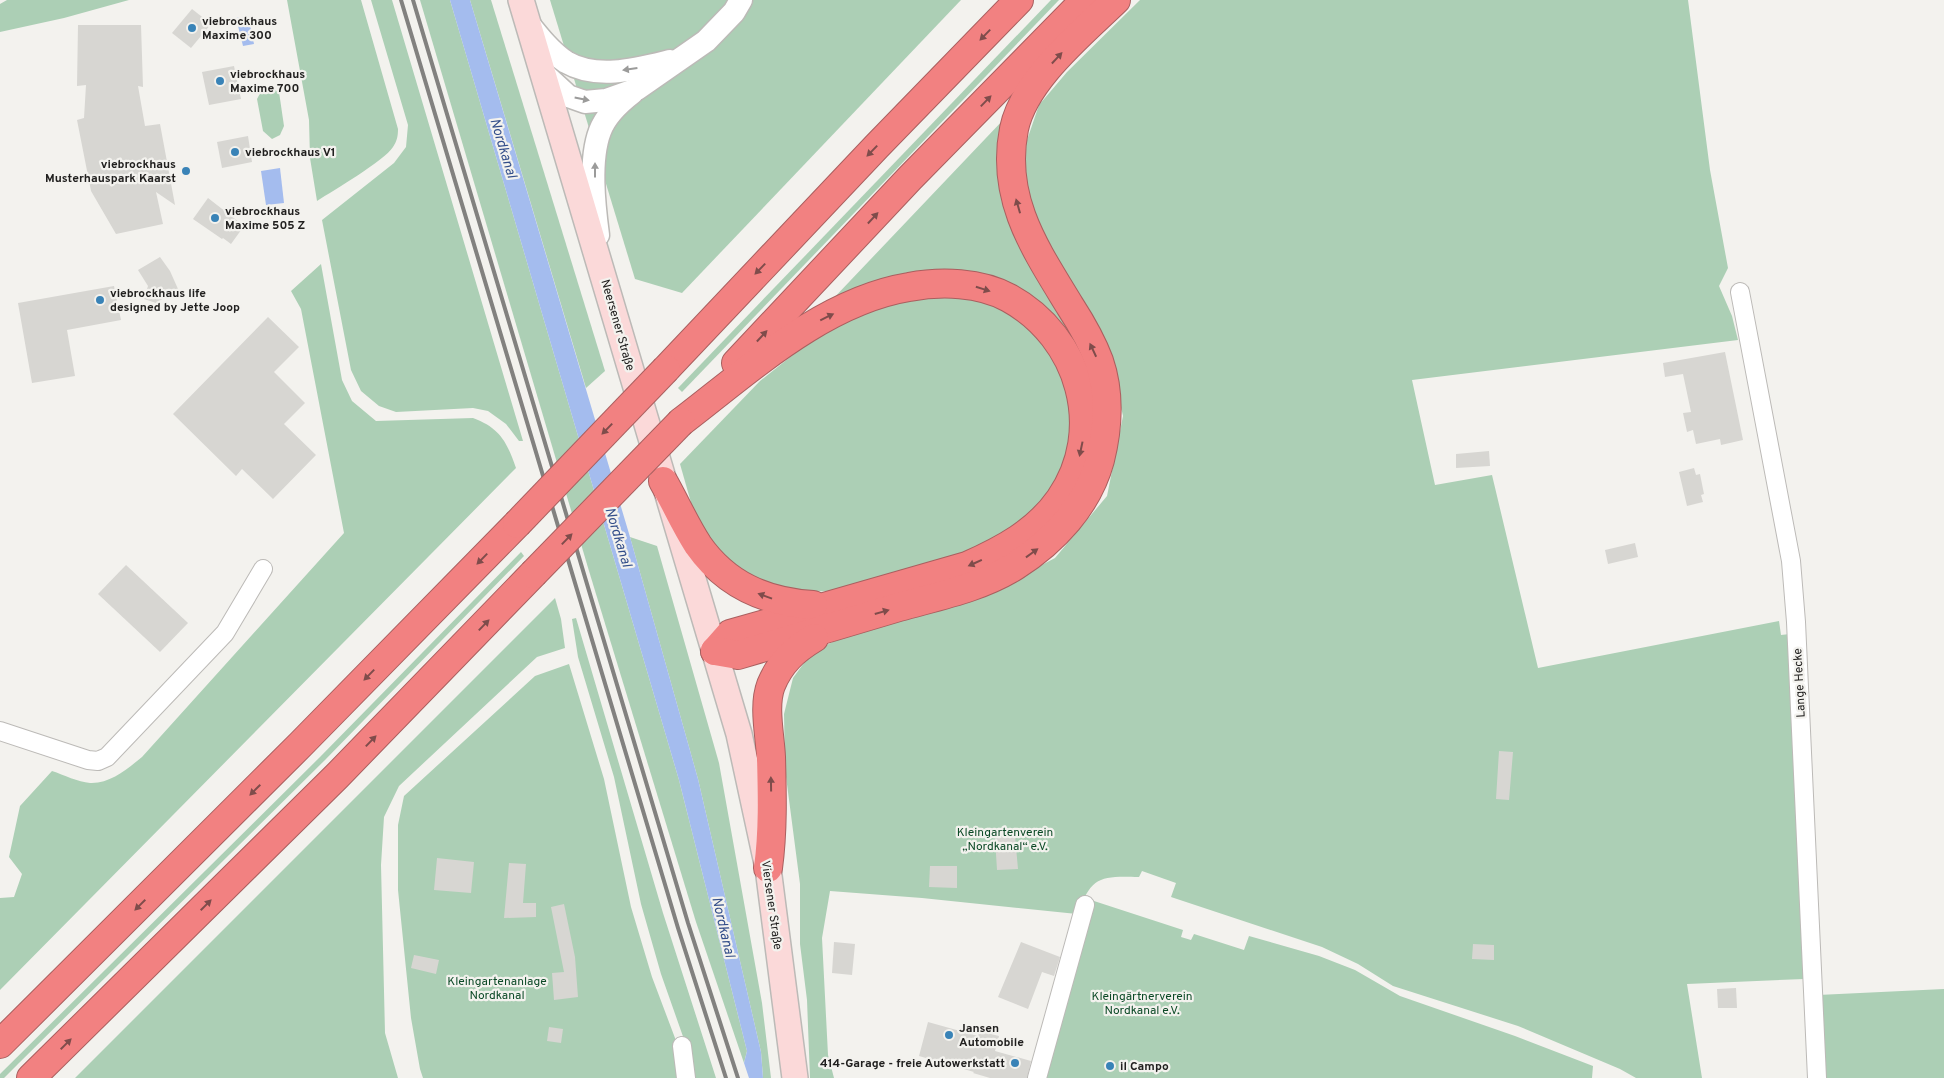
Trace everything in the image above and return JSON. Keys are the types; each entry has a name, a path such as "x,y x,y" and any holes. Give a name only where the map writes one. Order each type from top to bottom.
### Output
{"highway":[{"path":"0,1044 301,744 516,524 1019,0"},
{"path":"30,1078 337,776 680,422 910,178 1085,0"},
{"path":"715,651 730,634 832,616 974,585 1014,566 1049,541 1077,510 1096,472 1106,436 1106,396 1099,361 1083,327 1034,246 1017,208 1010,169 1014,128 1031,89 1056,59 1116,0"},
{"path":"680,422 772,353 822,319 870,298 908,287 945,283 976,286 1008,297 1036,316 1059,341 1074,369 1083,400 1084,432 1077,468 1060,499 1034,528 1001,551 967,566 832,616 782,664 770,687 767,717 772,839 768,868"},
{"path":"663,481 698,545 720,570 741,586 765,597 832,616"}],"main road":[{"name":"Neersener Straße","path":"524,11 715,651"},
{"name":"Viersener Straße","path":"715,651 739,734 768,868 796,1078"}],"street":[{"path":"603,271 595,210 595,157 600,130 615,107 706,40 734,12 741,0"},
{"path":"524,11 548,47 567,62 591,70 614,72 642,68 678,59"},
{"path":"543,73 568,96 585,102 606,100 637,89"},
{"name":"Lange Hecke","path":"1740,292 1789,551 1792,578 1797,632 1817,1078"},
{"path":"0,731 88,760 98,761 107,757 224,633 263,569"},
{"path":"1037,1078 1085,905"},
{"path":"682,1046 686,1078"}],"green space":[{"path":"7,0 129,0 64,18 0,32 0,4"},
{"path":"287,0 361,0 398,129 395,143 388,153 317,201 310,158 309,120"},
{"path":"371,0 392,0 523,441 519,441 506,424 488,411 473,408 396,412 379,406 361,391 351,370 322,220 394,163 406,147 408,125"},
{"path":"420,0 450,0 679,780 747,1051 744,1063 696,922 589,571"},
{"path":"470,0 491,0 605,371 586,388"},
{"path":"550,0 961,0 682,293 635,279"},
{"path":"1051,0 1059,0 682,392 678,388"},
{"name":"Kleingartenverein „Nordkanal“ e.V.","path":"1140,0 1688,0 1710,170 1728,268 1719,286 1732,316 1738,340 1412,380 1435,485 1492,475 1538,668 1779,621 1781,635 1790,634 1804,979 1687,984 1702,1078 1636,1078 1620,1069 1518,1026 1393,986 1358,964 1322,947 1171,897 1176,883 1142,871 1139,877 1115,877 1099,881 1093,885 1082,901 1077,914 922,898 830,891 822,938 828,1055 834,1078 810,1078 807,1000 800,944 800,884 785,769 784,714 793,678 812,652 841,638 998,588 1055,558 1107,496 1123,416 1107,346 1038,231 1026,189 1026,143 1039,105 1067,72"},
{"path":"263,88 270,88 279,92 284,126 280,135 272,139 263,131 257,99"},
{"path":"1005,118 998,155 1002,203 1015,238 1074,332 1091,366 1096,399 981,276 830,302"},
{"path":"321,264 342,380 352,401 376,421 473,418 496,431 506,443 516,468 0,990 0,898 14,897 22,874 9,857 20,806 52,771 81,781 97,783 118,775 142,757 344,533 301,309 291,291"},
{"path":"969,295 1006,310 1043,340 1064,378 1072,421 1064,465 1044,500 1014,528 973,550 838,591 788,592 746,577 716,552 694,513 680,464 760,381 814,338 867,311 918,296"},
{"path":"630,537 657,546 719,763 762,1003 771,1078 763,1078 761,1052 698,779"},
{"path":"521,552 524,556 325,760 4,1078 0,1078 0,1074 320,757"},
{"path":"555,598 561,619 565,648 537,657 399,786 384,817 381,865 385,1033 398,1078 75,1078"},
{"path":"576,618 663,913 716,1078 690,1078 686,1045 661,974 641,904 614,777 578,657 572,619"},
{"name":"Kleingartenanlage Nordkanal","path":"569,664 604,779 631,907 652,977 675,1038 681,1078 423,1078 411,1018 398,890 398,825 404,796 535,676"},
{"name":"Kleingärtnerverein Nordkanal e.V.","path":"1094,901 1183,930 1181,937 1191,940 1194,934 1244,950 1249,936 1319,956 1355,970 1400,996 1515,1036 1593,1066 1592,1078 1045,1078 1090,906"},
{"path":"1944,989 1944,1078 1823,1078 1818,995"}],"water":[{"name":"Nordkanal","path":"450,0 470,0 630,537 698,779 761,1052 763,1078 749,1078 744,1063 747,1051 679,780"},
{"path":"248,16 254,44 243,46 236,18"},
{"path":"280,168 284,203 266,205 261,171"}],"building":[{"name":"viebrockhaus Maxime 300","path":"192,9 211,24 191,48 172,33"},
{"path":"78,25 141,25 143,87 138,86 145,126 160,124 175,205 156,192 163,224 116,234 91,191 77,120 84,118 86,85 77,86"},
{"name":"viebrockhaus Maxime 700","path":"234,66 241,99 209,105 202,72"},
{"name":"viebrockhaus V1","path":"248,136 252,162 222,168 217,142"},
{"name":"viebrockhaus Maxime 505 Z","path":"208,198 244,226 231,244 193,219"},
{"path":"160,257 170,271 178,289 156,303 144,299 148,286 138,270"},
{"path":"114,286 121,320 67,330 75,376 32,383 18,303"},
{"path":"268,317 299,347 274,372 305,403 284,424 316,455 273,499 242,469 236,476 173,414"},
{"path":"1725,352 1743,440 1721,445 1720,439 1696,444 1693,430 1687,432 1683,413 1691,412 1683,374 1665,377 1663,363"},
{"path":"1489,451 1490,466 1456,468 1456,454"},
{"path":"1694,468 1696,475 1700,474 1704,494 1701,495 1703,502 1687,506 1679,472"},
{"path":"1635,543 1638,557 1608,564 1605,550"},
{"path":"126,565 188,623 160,652 98,594"},
{"path":"1499,751 1513,752 1509,800 1496,799"},
{"path":"1015,836 1018,869 997,870 995,837"},
{"path":"437,858 474,862 471,893 434,890"},
{"path":"509,863 526,864 523,903 536,903 536,917 504,918"},
{"path":"930,866 957,866 957,888 929,887"},
{"path":"564,904 575,957 578,997 554,1000 552,973 564,972 551,907"},
{"path":"834,942 855,944 852,975 832,973"},
{"path":"1021,942 1060,957 1054,976 1042,972 1028,1009 998,997"},
{"path":"1473,944 1494,945 1494,960 1472,959"},
{"path":"414,955 439,960 436,974 411,968"},
{"path":"1736,988 1737,1008 1718,1008 1717,989"},
{"path":"928,1022 978,1036 979,1031 999,1036 995,1051 1031,1061 1027,1078 990,1078 919,1056"},
{"path":"549,1027 563,1029 561,1043 547,1041"}],"railway":[{"path":"401,0 678,928 726,1078"},
{"path":"413,0 688,923 738,1078"}],"place":[{"name":"viebrockhaus Maxime 300","path":"192,28"},
{"name":"viebrockhaus Maxime 700","path":"220,81"},
{"name":"viebrockhaus V1","path":"235,152"},
{"name":"viebrockhaus Musterhauspark Kaarst","path":"186,171"},
{"name":"viebrockhaus Maxime 505 Z","path":"215,218"},
{"name":"viebrockhaus life designed by Jette Joop","path":"100,300"},
{"name":"Jansen Automobile","path":"949,1035"},
{"name":"414-Garage - freie Autowerkstatt","path":"1015,1063"},
{"name":"il Campo","path":"1110,1066"}]}
